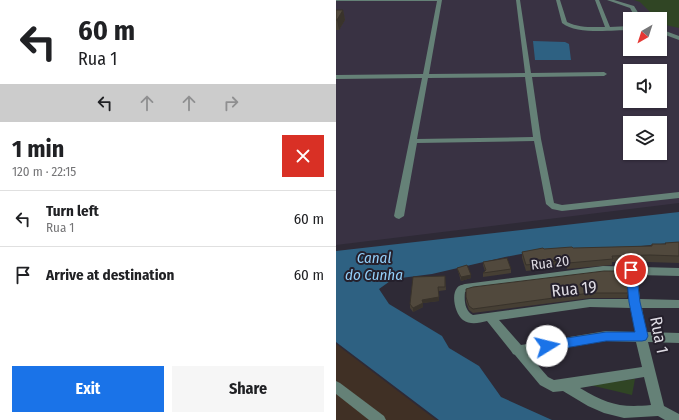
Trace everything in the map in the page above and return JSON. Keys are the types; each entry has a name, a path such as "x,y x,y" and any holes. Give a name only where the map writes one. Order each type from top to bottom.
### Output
{"street":[{"path":"336,0 439,0 399,216"},
{"path":"518,0 537,138 550,204 555,207 562,208 679,195"},
{"path":"558,0 565,23 568,25 584,28 623,28"},
{"path":"597,0 608,28"},
{"path":"609,0 632,7 635,12"},
{"path":"667,34 679,38"},
{"path":"336,78 604,74"},
{"path":"414,141 537,138"},
{"name":"Rua 20","path":"472,319 468,318 464,314 460,300 460,293 462,289 466,287 603,270 679,272"},
{"name":"Rua 1","path":"631,270 635,302 648,371 659,410"},
{"name":"Rua 19","path":"472,319 590,302 679,304"},
{"path":"490,317 517,351 546,383 553,386 648,371"},
{"path":"517,351 606,336 679,338"},
{"path":"564,385 600,405 613,410 623,412 659,410 677,420"},
{"path":"336,386 379,420"}],"shaded area":[{"path":"336,0 679,0 679,203 336,245"},
{"path":"336,344 436,420 336,420"}],"green space":[{"path":"634,0 679,0 679,28 667,25 667,12 650,12 640,2"},
{"path":"635,379 632,395 590,385"}],"water":[{"path":"533,41 565,42 569,44 571,60 535,60"},
{"name":"Canal do Cunha","path":"679,212 679,242 613,249 537,251 432,274 393,279 379,289 389,304 442,336 449,348 479,366 501,397 552,420 439,420 336,342 336,251"}],"building":[{"path":"336,10 343,10 337,20 336,20"},
{"path":"679,242 679,256 612,256 613,259 568,263 566,260 526,265 522,252 543,248 652,246 652,244"},
{"path":"507,258 511,269 483,273 486,270 483,262"},
{"path":"467,265 471,275 461,277 457,268"},
{"path":"604,271 626,271 628,293 590,293 473,309 469,306 466,297 466,289 473,287"},
{"path":"445,276 445,287 438,287 439,297 422,300 423,303 413,308 410,304 413,277"}],"route":[{"path":"547,346 606,336 642,336 635,302 631,270"}]}
